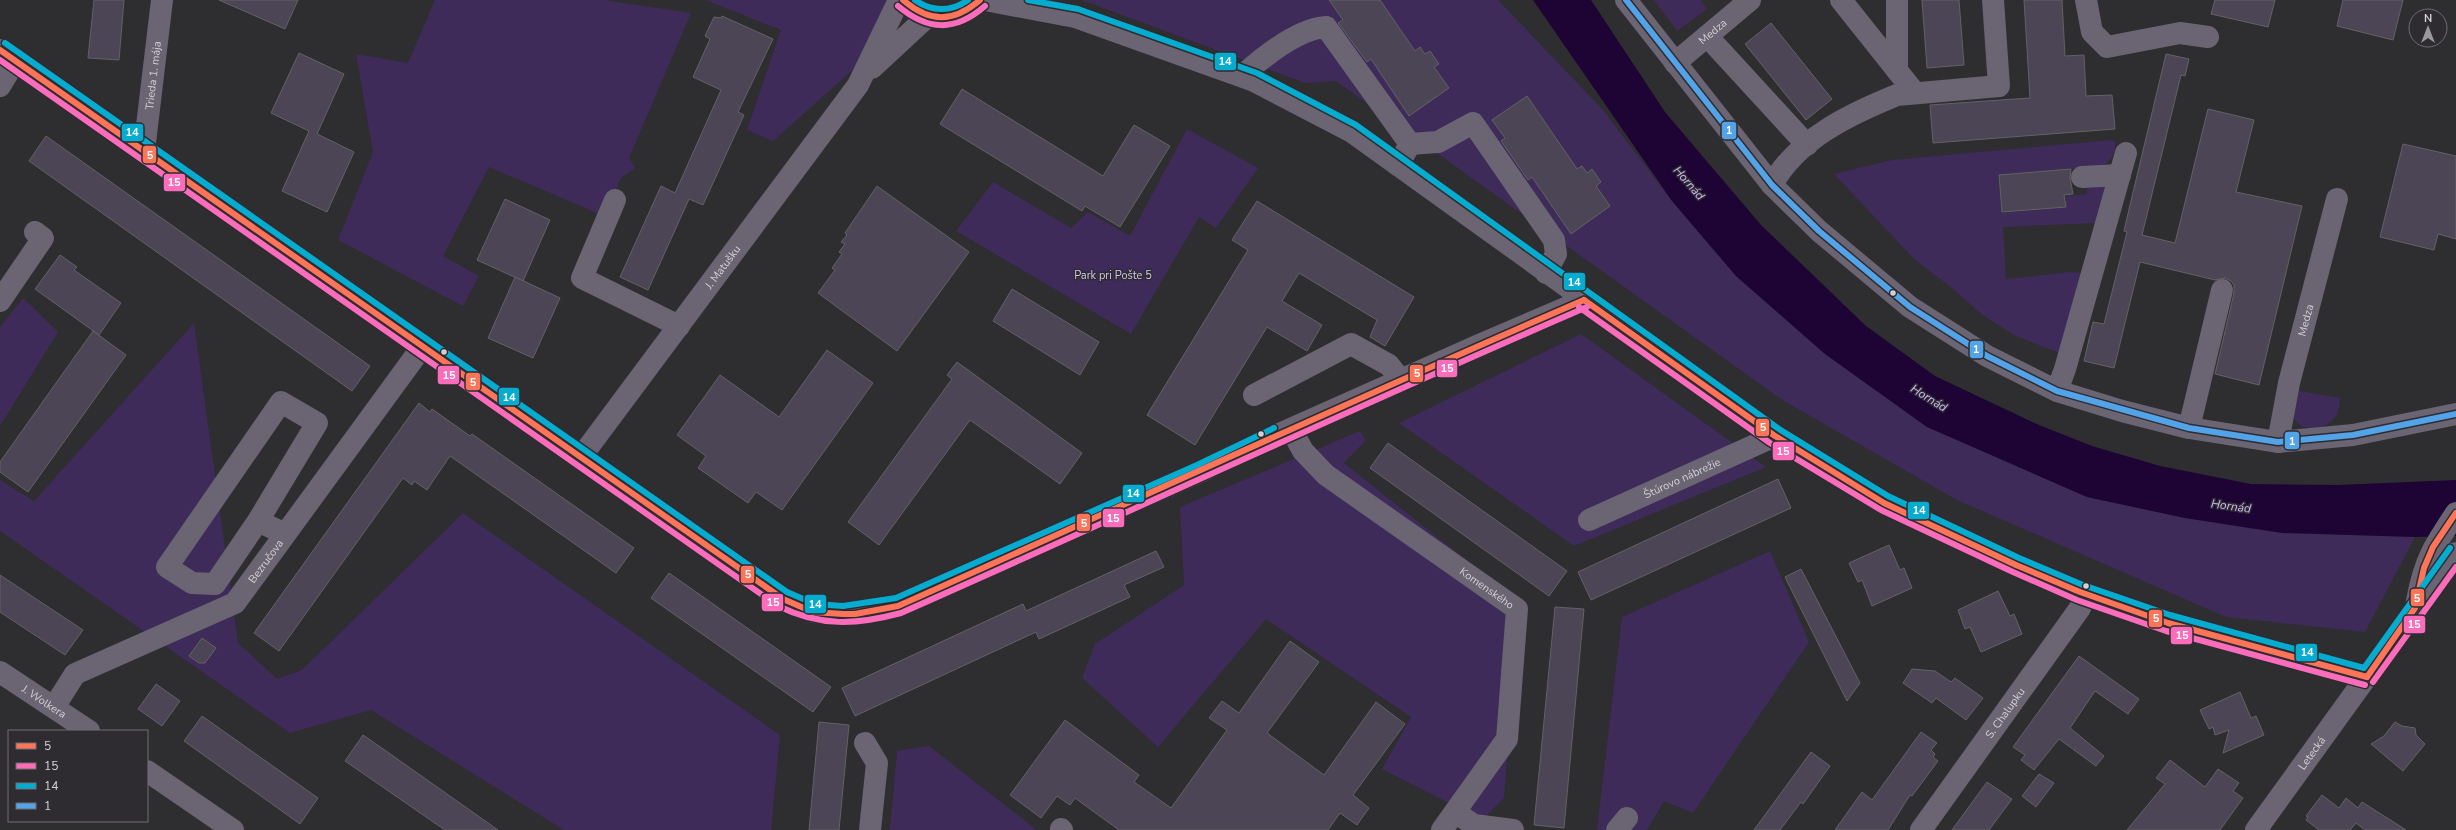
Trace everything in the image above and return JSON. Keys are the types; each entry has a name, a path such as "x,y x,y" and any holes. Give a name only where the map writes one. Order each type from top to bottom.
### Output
{"street":[{"name":"Trieda 1. mája","path":"144,151 162,0"},
{"path":"864,76 899,0"},
{"path":"903,0 912,9 927,17 942,19 957,17 970,10 980,0"},
{"path":"985,0 1075,17 1242,76 1352,132 1546,273 1775,436 1884,503 2016,565 2086,594 2168,623 2367,677"},
{"path":"1045,0 1075,17"},
{"path":"1626,0 1674,63 1772,185 1819,231 1910,307 1987,356 2057,391 2122,411 2189,428 2278,442 2353,435 2456,414"},
{"name":"Medza","path":"1674,63 1750,0"},
{"path":"1841,0 1915,93"},
{"path":"1897,0 1897,70"},
{"path":"1772,185 1779,172 1807,145 1844,117 1896,95 1999,86 1993,0"},
{"path":"2086,0 2092,32 2106,47 2180,33 2208,37"},
{"path":"864,76 927,17"},
{"path":"1242,76 1262,58 1312,28 1326,27 1410,144"},
{"path":"1707,36 1807,145"},
{"path":"0,86 8,55 783,599 813,612 854,614 898,606 1200,472 1291,429 1584,300"},
{"name":"J. Matušku","path":"581,457 864,76"},
{"path":"1410,144 1438,142 1473,123 1554,240 1556,254 1546,273"},
{"path":"1398,165 1410,144"},
{"path":"2057,391 2065,370 2126,153"},
{"path":"2082,177 2120,175"},
{"name":"Medza","path":"2278,442 2289,383 2337,199"},
{"path":"616,200 582,278 679,326"},
{"path":"0,301 43,238 35,232"},
{"path":"2189,428 2222,290"},
{"path":"1254,395 1351,344 1389,365 1401,380"},
{"name":"Bezručova","path":"54,707 75,674 235,603 422,347"},
{"path":"281,402 318,423 258,520 215,584 192,583 168,567 281,402"},
{"name":"Komenského","path":"1291,429 1303,451 1326,475 1516,609 1508,739 1442,830"},
{"name":"Štúrovo nábrežie","path":"1589,520 1775,436"},
{"name":"Letecká","path":"2266,826 2367,677 2445,566 2433,547 2456,513"},
{"path":"258,520 285,534"},
{"name":"S. Chalupku","path":"1921,830 2080,608 2086,594"},
{"name":"J. Wolkera","path":"0,672 88,730"},
{"path":"865,742 877,763 870,830"},
{"path":"148,772 233,830"},
{"path":"1455,812 1474,825 1513,830"}],"green space":[{"path":"435,0 604,0 691,13 629,158 635,168 621,178 604,216 489,167 443,256 479,276 463,306 338,240 373,152 356,54 408,63"},
{"path":"706,0 892,0 865,59 773,141 747,130 781,30"},
{"path":"1082,0 1498,0 1603,110 1672,201 1736,276 1825,354 1927,427 2087,497 2185,518 2282,533 2415,537 2365,632 2226,617 1957,500 1784,401 1336,81 1305,83"},
{"path":"1654,0 1700,0 1707,9 1677,31"},
{"name":"Park pri Pošte 5","path":"1187,129 1258,168 1216,228 1199,217 1131,334 956,231 993,182 1071,228 1088,212 1130,236"},
{"path":"2111,140 2115,142 2114,153 2108,162 2102,166 1998,176 2002,213 2066,207 2066,196 2087,194 2087,183 2106,185 2097,223 2003,227 2006,279 2070,272 2082,273 2059,353 2014,335 1984,316 1952,288 1914,259 1834,174 1892,160"},
{"path":"23,298 58,332 0,426 0,327"},
{"path":"194,323 238,643 277,679 302,670 463,513 780,735 771,830 564,830 371,710 290,733 0,531 0,480 34,501"},
{"path":"1581,334 1766,467 1574,546 1399,423"},
{"path":"2294,390 2340,398 2336,416 2332,421 2321,427 2308,428 2297,423 2292,411"},
{"path":"1360,431 1366,440 1344,463 1519,602 1504,798 1482,820 1382,769 1411,717 1266,619 1158,747 1082,678 1095,644 1184,585 1180,507"},
{"path":"1770,551 1809,642 1693,813 1664,801 1647,830 1597,830 1622,617"},
{"path":"929,746 1037,830 890,830 897,751"}],"water":[{"name":"Hornád","path":"1533,0 1591,0 1665,112 1761,225 1866,326 1935,376 2039,425 2092,446 2160,466 2251,484 2338,485 2456,480 2456,536 2415,537 2282,533 2185,518 2087,497 1927,427 1825,354 1736,276 1672,201"}],"building":[{"path":"94,0 124,0 119,60 88,58"},
{"path":"219,0 298,0 285,29"},
{"path":"1329,0 1380,0 1415,51 1420,47 1425,54 1430,51 1439,64 1434,67 1449,88 1409,116 1371,59 1367,62 1338,23 1343,20"},
{"path":"1922,0 1959,0 1964,65 1927,68"},
{"path":"2024,0 2062,0 2065,56 2084,55 2086,96 2112,95 2115,129 1933,143 1930,105 2030,98"},
{"path":"2215,0 2275,0 2268,27 2211,14"},
{"path":"2343,0 2403,0 2393,40 2337,26"},
{"path":"722,16 773,39 738,112 744,115 703,205 689,199 648,290 620,277 661,186 675,193 721,90 693,77 710,39 705,36 714,17 721,18"},
{"path":"1771,23 1832,99 1806,120 1745,44"},
{"path":"299,53 344,74 317,134 354,152 327,212 282,191 309,131 271,113"},
{"path":"2166,54 2189,59 2185,76 2181,75 2142,235 2175,243 2208,109 2254,120 2236,192 2302,206 2259,385 2215,374 2234,293 2234,285 2231,281 2225,278 2215,280 2140,262 2114,368 2084,361 2093,322 2104,324 2127,232 2124,231"},
{"path":"962,89 1103,176 1134,125 1170,146 1120,227 1085,206 1082,211 940,124"},
{"path":"1527,96 1577,169 1582,166 1587,173 1592,169 1601,182 1596,186 1610,206 1571,234 1532,177 1528,180 1501,141 1505,138 1492,120"},
{"path":"46,136 370,366 352,391 29,161"},
{"path":"2403,144 2456,156 2456,239 2438,234 2434,250 2380,237"},
{"path":"2071,169 2070,178 2073,194 2064,195 2066,207 2002,212 1999,175"},
{"path":"877,186 969,252 897,351 818,293 835,270 832,268 842,254 839,252 845,244 841,242 847,235 845,233"},
{"path":"505,199 550,220 523,281 477,260"},
{"path":"1257,201 1414,297 1385,346 1370,337 1377,320 1299,273 1282,301 1322,325 1307,351 1267,327 1195,445 1147,415 1248,250 1232,240"},
{"path":"60,255 77,267 74,270 121,303 99,335 35,289"},
{"path":"515,277 560,298 533,358 488,338"},
{"path":"1012,289 1099,342 1080,375 993,321"},
{"path":"93,331 126,355 28,492 0,472 0,462"},
{"path":"827,350 873,383 782,510 756,492 748,503 698,468 706,456 677,435 720,375 779,417"},
{"path":"957,362 1082,453 1060,484 970,420 879,545 848,522 952,379 947,375"},
{"path":"419,403 430,412 432,409 470,436 472,434 634,548 616,573 450,456 427,490 414,481 412,485 403,478 279,651 254,633"},
{"path":"1388,443 1567,571 1549,596 1370,468"},
{"path":"1778,479 1791,508 1591,600 1578,572"},
{"path":"1889,545 1900,570 1904,568 1912,588 1872,606 1862,580 1858,582 1849,563"},
{"path":"1156,551 1164,567 1124,585 1130,597 1039,639 1036,632 855,716 842,688 1023,604 1026,611"},
{"path":"1801,569 1860,683 1847,701 1785,577"},
{"path":"669,573 831,687 813,712 651,598"},
{"path":"0,575 83,630 65,655 0,612"},
{"path":"1998,591 2010,616 2014,614 2022,634 1981,652 1970,627 1965,629 1958,610"},
{"path":"1555,607 1584,609 1564,828 1534,825"},
{"path":"202,638 216,648 205,663 199,663 189,656"},
{"path":"1290,641 1319,662 1267,733 1324,775 1376,702 1405,724 1353,795 1369,808 1357,825 1340,813 1328,830 1119,830 1075,798 1070,805 1057,796 1041,818 1010,795 1065,720 1139,775 1134,782 1171,808 1227,730 1209,718 1222,701 1239,713"},
{"path":"2079,656 2139,699 2128,714 2095,691 2070,728 2104,756 2096,766 2059,739 2034,770 2021,760 2025,755 2013,747"},
{"path":"1912,669 1935,671 1951,682 1955,678 1983,698 1966,720 1936,698 1932,703 1903,683"},
{"path":"156,684 180,701 162,726 138,709"},
{"path":"2240,692 2251,718 2256,716 2264,735 2223,753 2229,730 2215,735 2213,727 2209,729 2200,710"},
{"path":"202,716 318,798 300,824 184,741"},
{"path":"819,722 849,725 839,830 809,830"},
{"path":"2395,722 2402,726 2415,728 2416,735 2425,744 2403,771 2371,744 2384,736"},
{"path":"1921,732 1937,743 1931,750 1935,754 1933,757 1938,761 1912,796 1910,795 1888,830 1835,830 1862,792 1872,800"},
{"path":"363,735 498,830 445,830 345,761"},
{"path":"1811,752 1830,766 1803,804 1801,802 1780,830 1754,830"},
{"path":"2170,760 2205,787 2218,769 2239,783 2233,791 2243,798 2220,830 2127,830 2165,784 2156,778"},
{"path":"2039,774 2054,783 2036,807 2022,796"},
{"path":"1987,782 2012,799 1989,830 1952,830"},
{"path":"2322,795 2339,808 2346,798 2358,808 2362,802 2406,830 2365,830 2356,823 2350,830 2319,830 2306,820 2308,817 2306,816"}],"transit line":[{"name":"5","path":"903,0 913,8 923,13 942,17 960,13 970,8 980,0"},
{"name":"14","path":"915,0 928,7 942,9 955,7 968,0"},
{"name":"14","path":"1028,0 1078,9 1257,73 1356,125 1779,429 1888,496 2019,558 2083,585 2170,615 2364,668 2450,548"},
{"name":"1","path":"1626,0 1772,185 1819,231 1910,307 1987,356 2057,391 2189,428 2278,442 2353,435 2456,414"},
{"name":"15","path":"898,6 920,20 931,24 942,25 952,24 963,20 985,6"},
{"name":"14","path":"5,43 787,592 815,604 843,606 896,598 1197,465 1274,428"},
{"name":"5","path":"0,50 783,599 813,612 855,614 898,606 1326,413 1584,300"},
{"name":"15","path":"0,60 778,606 809,618 824,621 854,622 901,613 1415,382 1587,307"},
{"name":"5","path":"1584,300 1775,436 1884,503 2016,565 2080,592 2168,623 2367,677"},
{"name":"15","path":"1579,307 1770,443 1881,510 2013,572 2077,600 2166,631 2365,685"},
{"name":"5","path":"2367,677 2415,608 2424,568 2433,547 2456,513"},
{"name":"15","path":"2373,682 2456,567"}]}
